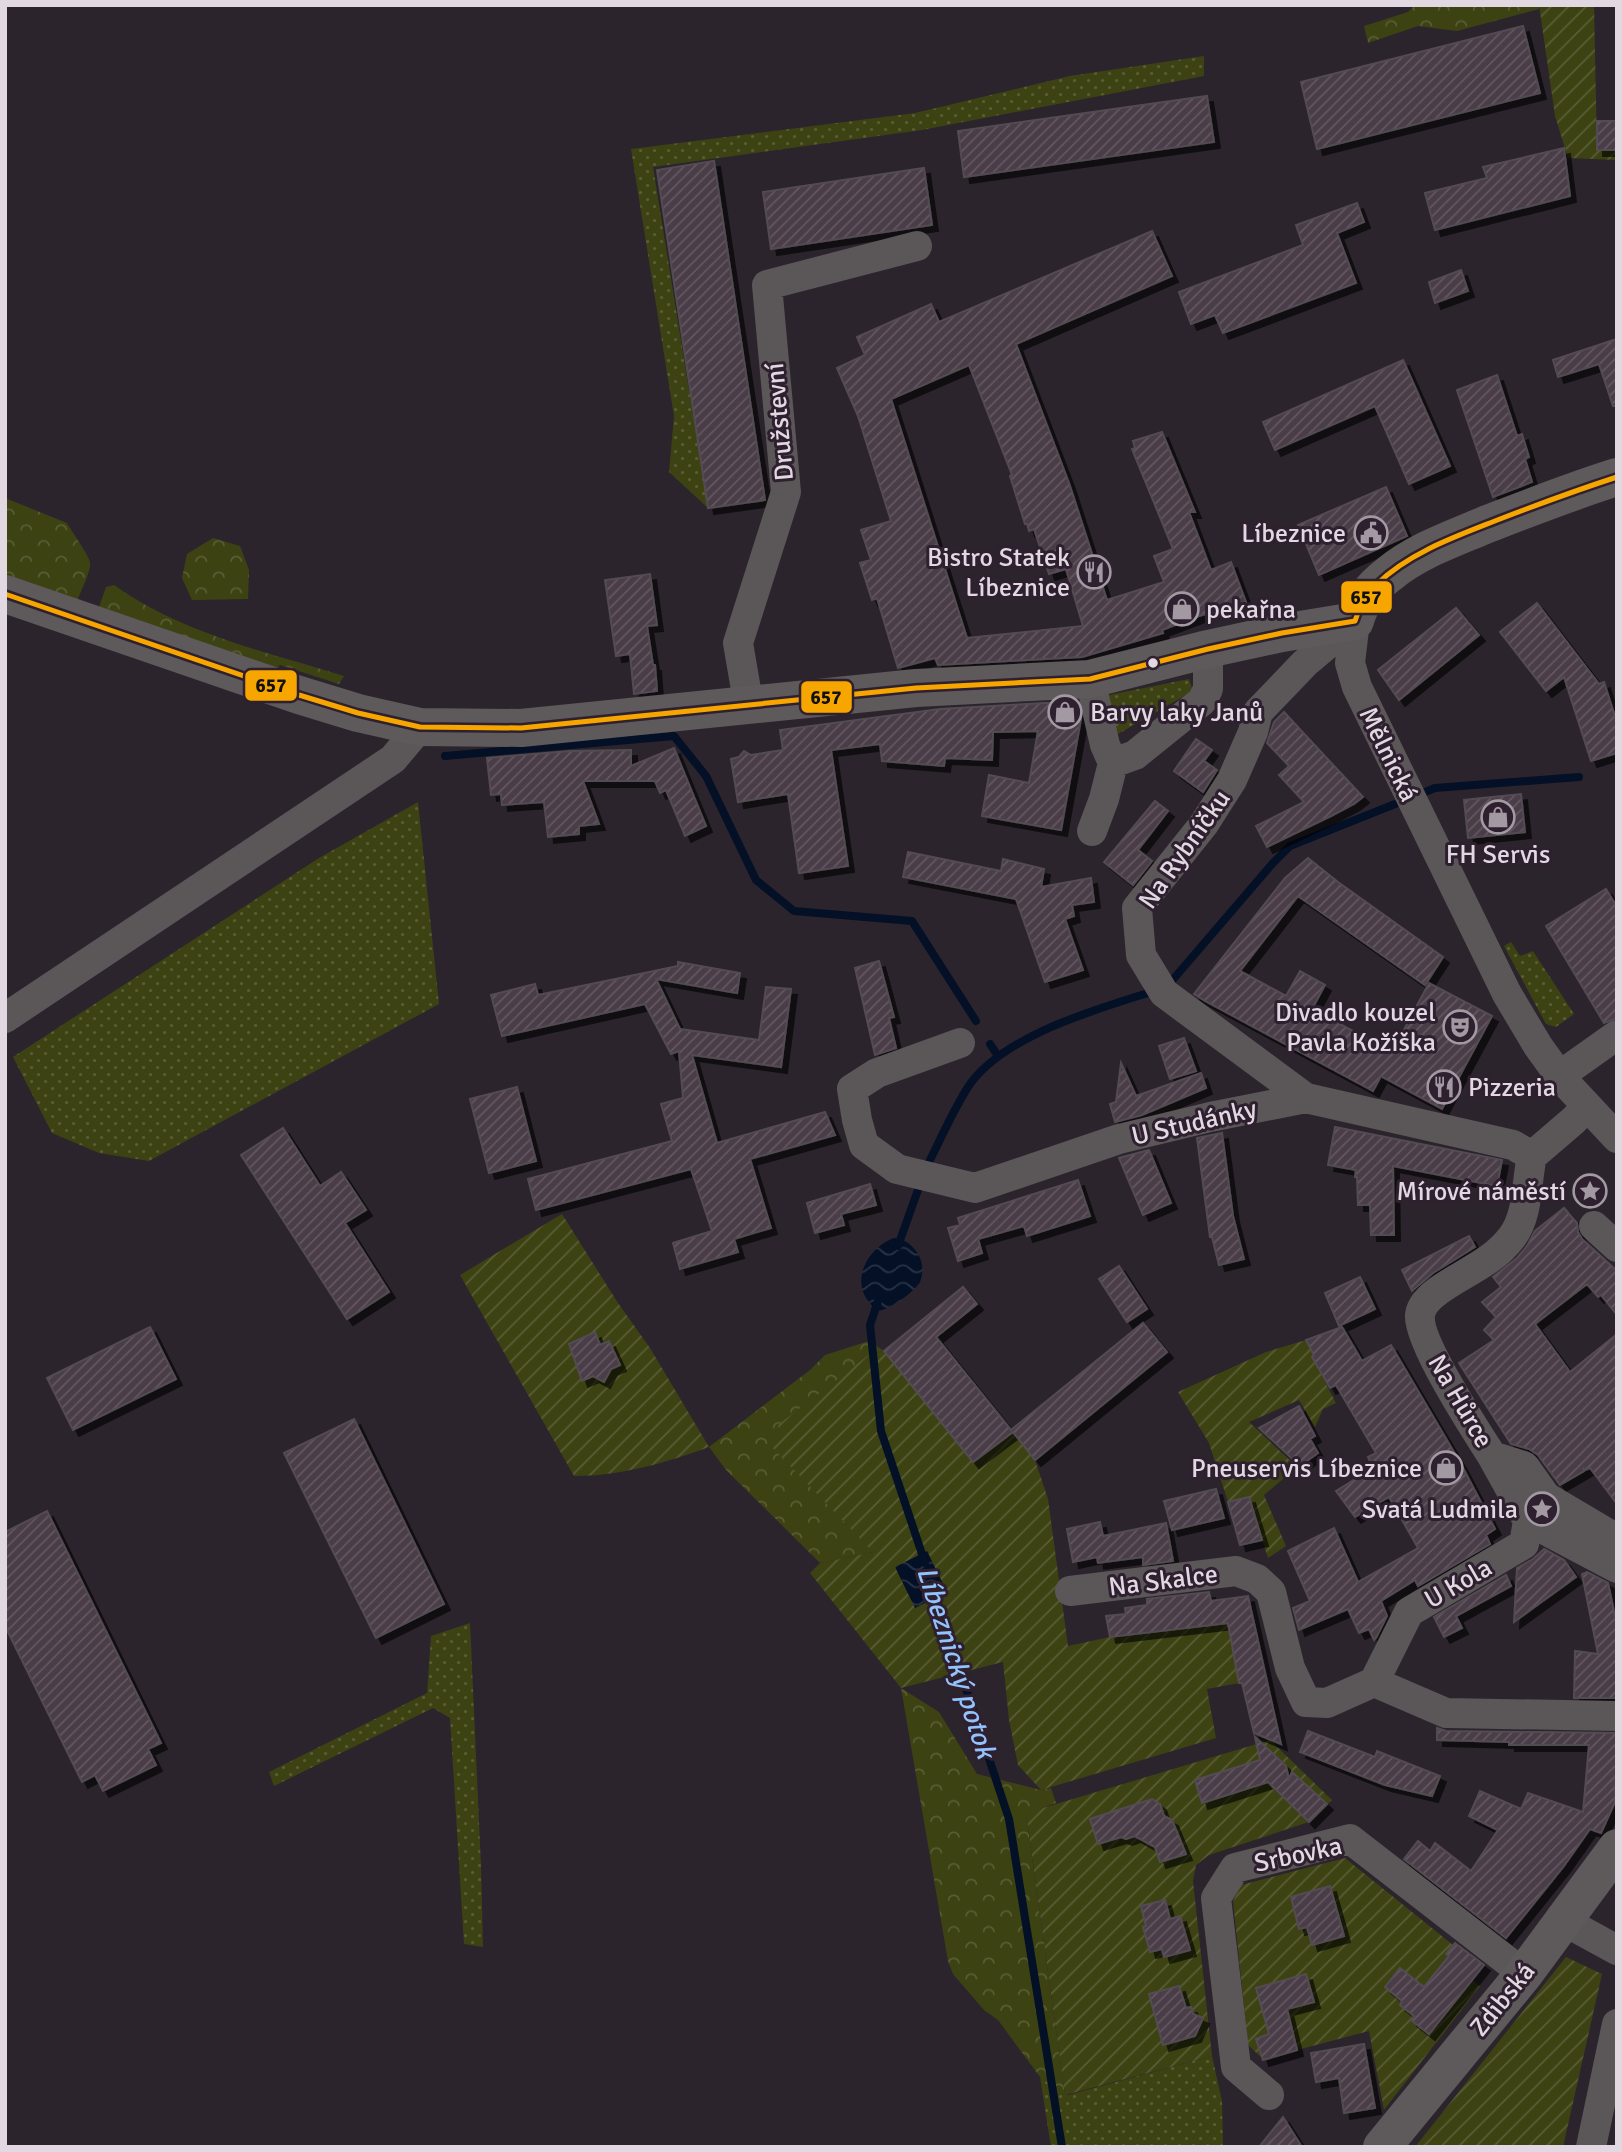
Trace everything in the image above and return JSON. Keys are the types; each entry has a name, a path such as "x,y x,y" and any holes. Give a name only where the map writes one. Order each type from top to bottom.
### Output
{"street":[{"name":"Družstevní","path":"749,706 738,643 786,492 767,285 917,246"},
{"name":"Mělnická","path":"1617,477 1569,492 1457,537 1415,556 1389,573 1359,606 1354,621 1350,663 1357,687 1507,994 1561,1078 1617,1138"},
{"path":"5,594 299,695 358,713 420,727 521,728 916,688 1090,679 1208,649 1354,621"},
{"name":"Na Rybníčku","path":"1306,1098 1164,993 1141,956 1138,908 1205,824 1232,780 1253,732 1258,712 1306,663 1354,621"},
{"path":"1113,762 1135,755 1202,701 1208,689 1208,649"},
{"path":"1090,679 1105,745 1113,762 1104,799 1092,831"},
{"path":"5,1018 393,759 420,727"},
{"path":"1561,1078 1569,1069 1617,1035"},
{"name":"U Studánky","path":"960,1043 877,1073 852,1089 864,1145 897,1169 975,1188 1119,1139 1210,1116 1306,1098 1513,1146 1532,1156"},
{"path":"1532,1156 1587,1106"},
{"name":"Na Hůrce","path":"1532,1156 1521,1220 1511,1238 1485,1262 1435,1293 1425,1303 1420,1319 1425,1337 1457,1401 1492,1456 1524,1466 1546,1497 1617,1539"},
{"path":"1594,1226 1617,1247"},
{"path":"1492,1456 1528,1521 1617,1568"},
{"name":"U Kola","path":"1374,1682 1409,1612 1524,1544 1528,1521"},
{"name":"Na Skalce","path":"1070,1591 1236,1571 1256,1579 1271,1592 1290,1668 1306,1702 1327,1703 1374,1682"},
{"path":"1374,1682 1446,1713 1617,1716"},
{"name":"Srbovka","path":"1269,2095 1236,2067 1216,1898 1235,1868 1350,1839 1524,1974"},
{"name":"Zdibská","path":"1382,2147 1524,1974 1617,1848"},
{"path":"1564,1921 1617,1950"},
{"path":"1591,2147 1617,2024"}],"green space":[{"path":"1415,5 1539,5 1539,9 1457,31 1418,26 1368,43 1364,26 1408,12"},
{"path":"1539,5 1594,5 1597,149 1617,150 1617,160 1568,158 1555,116"},
{"path":"1204,56 1204,76 922,130 653,167 708,508 669,472 674,416 631,149 915,113 1070,76"},
{"path":"5,498 67,523 90,563 77,602 5,577"},
{"path":"213,538 240,546 249,570 248,599 192,600 182,578 187,554"},
{"path":"114,585 140,602 196,629 344,676 339,684 280,665 275,671 98,610 106,587"},
{"path":"1189,679 1193,691 1118,734 1104,696"},
{"path":"418,802 439,1004 149,1161 99,1153 52,1133 13,1057 319,858"},
{"path":"1511,942 1520,956 1533,951 1574,1014 1556,1027 1546,1024 1504,946"},
{"path":"562,1214 650,1348 709,1447 643,1468 574,1476 460,1275"},
{"path":"1306,1340 1336,1403 1323,1409 1315,1427 1299,1400 1249,1422 1297,1467 1264,1495 1286,1546 1268,1558 1249,1498 1228,1502 1209,1443 1178,1392 1266,1352"},
{"path":"869,1341 884,1351 869,1354 873,1552 820,1563 726,1470 709,1447 810,1370 825,1355"},
{"path":"884,1351 973,1462 1013,1432 1035,1460 1048,1499 1068,1646 1110,1637 1228,1623 1239,1683 1207,1689 1216,1738 1041,1790 1018,1765 1009,1720 1003,1662 901,1688 810,1573 820,1563 873,1552 770,1445 779,1434 778,1425 870,1354"},
{"path":"470,1623 483,1947 464,1944 450,1718 433,1708 274,1786 269,1772 427,1693 431,1636"},
{"path":"901,1688 939,1712 977,1774 1041,1790 1051,1788 1056,1803 1026,1814 1065,2095 1040,2077 998,2020 984,2010 953,1974 948,1961"},
{"path":"1270,1740 1332,1800 1327,1804 1274,1756 1195,1780 1203,1802 1268,1782 1309,1822 1209,1855 1196,1865 1193,1881 1212,2056 1065,2095 1026,1813"},
{"path":"1345,1858 1453,1945 1446,1954 1450,1957 1424,1987 1400,1968 1385,1987 1402,2001 1400,2005 1414,2016 1411,2020 1429,2034 1472,1980 1480,1986 1384,2110 1369,2031 1263,2059 1248,2045 1233,1901 1241,1885"},
{"path":"1566,1957 1602,1974 1563,2147 1415,2147"},
{"path":"1212,2056 1222,2101 1223,2147 1051,2147 1040,2077 1068,2095"}],"water":[{"path":"894,1238 901,1239 916,1251 921,1262 920,1282 900,1301 886,1309 876,1310 864,1293 862,1274 870,1256 885,1242"},
{"path":"927,1551 947,1592 915,1608 895,1567"}],"building":[{"path":"1523,26 1540,93 1317,149 1301,82"},
{"path":"1207,96 1214,142 964,177 958,131"},
{"path":"1597,121 1617,121 1617,150 1597,150"},
{"path":"1564,148 1570,196 1435,230 1425,193 1487,178 1483,167"},
{"path":"714,161 765,500 708,508 657,170"},
{"path":"924,168 932,225 771,249 763,192"},
{"path":"1357,203 1364,222 1337,233 1356,283 1223,333 1215,315 1191,324 1179,292 1303,245 1296,225"},
{"path":"1152,231 1172,276 1016,344 1069,483 1107,600 1164,582 1154,556 1173,549 1132,449 1135,448 1133,441 1162,432 1195,512 1189,512 1211,570 1231,562 1246,602 1199,616 1162,630 1163,633 1082,657 938,665 935,658 898,668 877,598 872,600 860,563 871,560 861,530 891,521 858,416 837,368 865,355 857,337 931,304 939,322","holes":["969,365 1012,475 1010,476 1025,524 1029,531 1034,529 1049,574 1066,569 1083,626 967,638 891,399"]},
{"path":"1461,270 1468,291 1435,303 1429,282"},
{"path":"1617,339 1617,406 1613,406 1599,364 1558,377 1553,360"},
{"path":"1403,360 1450,466 1409,484 1375,406 1275,450 1263,422"},
{"path":"1497,375 1517,436 1522,434 1529,457 1525,459 1532,482 1493,497 1457,390"},
{"path":"1386,487 1407,536 1319,575 1298,525"},
{"path":"650,574 657,625 647,626 657,691 634,694 630,654 616,656 605,580"},
{"path":"1537,603 1599,684 1604,682 1617,723 1617,753 1591,761 1564,677 1546,691 1500,632"},
{"path":"1456,608 1479,635 1399,700 1378,670"},
{"path":"1078,703 1081,719 1061,830 982,816 989,775 1029,783 1038,731 993,732 992,760 945,758 944,766 882,761 880,744 831,750 848,866 799,873 788,794 738,802 731,759 739,757 744,751 751,755 783,750 780,730 940,709"},
{"path":"1284,712 1363,797 1267,847 1256,826 1304,802 1279,775 1289,766 1267,743 1274,722"},
{"path":"1196,739 1212,750 1204,761 1217,770 1203,792 1174,771"},
{"path":"674,748 706,826 685,836 666,790 660,793 655,781 583,781 599,824 579,826 579,834 548,837 544,802 502,805 501,794 491,795 487,758 570,751 631,750 631,766"},
{"path":"1521,794 1525,832 1468,838 1464,800"},
{"path":"1155,801 1168,811 1138,850 1152,861 1133,885 1104,862"},
{"path":"908,852 1001,871 1003,859 1044,869 1041,887 1091,878 1094,902 1072,905 1074,916 1065,919 1083,970 1045,982 1016,899 903,877"},
{"path":"1308,858 1443,957 1425,985 1298,896 1240,971 1286,996 1300,971 1325,985 1312,1009 1392,1052 1429,983 1492,1016 1442,1109 1381,1076 1373,1091 1194,994 1285,878"},
{"path":"1606,889 1617,907 1617,1018 1604,1023 1546,926"},
{"path":"879,961 894,1017 889,1018 896,1048 875,1055 855,968"},
{"path":"678,962 740,973 737,993 656,979 680,1029 759,1040 766,987 791,989 781,1067 692,1055 717,1143 825,1112 835,1135 750,1159 771,1228 734,1239 738,1252 680,1269 673,1243 712,1231 691,1169 536,1210 528,1179 672,1141 661,1104 683,1098 679,1051 671,1054 645,1004 502,1036 491,995 535,984 538,995 678,966"},
{"path":"1184,1038 1196,1071 1170,1079 1159,1046"},
{"path":"1121,1063 1136,1096 1201,1073 1206,1088 1142,1115 1115,1122 1110,1104 1116,1102"},
{"path":"517,1087 536,1161 489,1173 470,1099"},
{"path":"1335,1127 1502,1160 1497,1186 1393,1166 1394,1235 1371,1235 1370,1205 1358,1205 1356,1170 1328,1165"},
{"path":"283,1128 320,1186 341,1172 366,1210 345,1223 389,1292 347,1319 241,1155"},
{"path":"1222,1133 1233,1216 1244,1259 1219,1265 1210,1237 1197,1138"},
{"path":"1149,1150 1171,1203 1143,1215 1119,1158"},
{"path":"1078,1180 1090,1216 1027,1236 1024,1226 978,1239 982,1253 958,1261 948,1228 960,1225 958,1218"},
{"path":"870,1184 876,1205 841,1214 844,1225 815,1233 807,1203"},
{"path":"1564,1208 1577,1223 1582,1239 1617,1271 1617,1315 1601,1295 1598,1297 1587,1284 1535,1324 1570,1372 1617,1334 1617,1504 1590,1468 1583,1468 1584,1471 1560,1485 1538,1455 1529,1449 1511,1444 1459,1363 1494,1340 1484,1330 1496,1317 1482,1302 1501,1287 1493,1277 1517,1258 1535,1231"},
{"path":"1469,1236 1475,1247 1433,1273 1412,1291 1402,1270"},
{"path":"1119,1266 1147,1309 1127,1322 1099,1279"},
{"path":"1360,1277 1375,1309 1339,1326 1325,1293"},
{"path":"963,1287 977,1304 936,1337 1011,1430 1143,1323 1167,1352 1035,1460 1013,1432 973,1462 884,1351"},
{"path":"150,1327 176,1379 73,1430 47,1378"},
{"path":"1342,1327 1362,1361 1391,1345 1461,1464 1495,1529 1486,1535 1490,1544 1418,1586 1415,1580 1381,1601 1387,1616 1374,1640 1369,1629 1359,1633 1348,1609 1299,1630 1293,1608 1310,1601 1288,1551 1334,1528 1358,1582 1418,1548 1389,1497 1355,1517 1336,1491 1373,1468 1368,1457 1376,1453 1336,1385 1330,1388 1312,1357 1314,1355 1306,1340"},
{"path":"595,1332 600,1345 609,1341 620,1365 611,1369 604,1382 593,1376 582,1381 569,1344"},
{"path":"1299,1406 1315,1436 1310,1439 1318,1453 1300,1466 1259,1428"},
{"path":"354,1419 444,1604 376,1638 284,1453"},
{"path":"1216,1489 1224,1518 1172,1530 1164,1501"},
{"path":"1249,1497 1262,1540 1240,1545 1228,1502"},
{"path":"47,1511 161,1743 148,1749 156,1765 103,1791 95,1775 82,1782 5,1626 5,1532"},
{"path":"1100,1522 1103,1536 1166,1523 1173,1561 1143,1565 1143,1557 1098,1563 1097,1557 1073,1562 1067,1529"},
{"path":"1544,1549 1564,1560 1576,1577 1514,1622 1517,1568"},
{"path":"1587,1572 1608,1583 1617,1626 1617,1698 1574,1698 1575,1651 1598,1654 1582,1574"},
{"path":"1506,1575 1511,1586 1456,1616 1462,1628 1444,1637 1434,1617"},
{"path":"1209,1592 1211,1601 1248,1596 1281,1744 1254,1733 1242,1683 1239,1683 1228,1623 1110,1637 1106,1616 1126,1614 1125,1608 1147,1605 1147,1599"},
{"path":"1437,1728 1446,1731 1617,1733 1615,1802 1601,1833 1590,1829 1506,1938 1404,1859 1418,1841 1430,1851 1435,1843 1471,1871 1498,1830 1469,1816 1480,1791 1521,1809 1528,1793 1583,1812 1589,1745 1509,1745 1509,1742 1437,1740"},
{"path":"1308,1731 1375,1757 1377,1751 1440,1776 1432,1796 1385,1785 1300,1752"},
{"path":"1255,1737 1286,1766 1289,1779 1292,1772 1327,1804 1309,1822 1268,1782 1202,1803 1195,1780 1260,1760"},
{"path":"1152,1799 1160,1804 1164,1816 1172,1820 1186,1854 1160,1862 1155,1847 1135,1836 1098,1844 1090,1819"},
{"path":"1330,1886 1344,1936 1312,1945 1307,1927 1299,1929 1291,1897"},
{"path":"1165,1900 1170,1919 1180,1916 1190,1950 1164,1957 1162,1949 1150,1952 1141,1906"},
{"path":"1455,1943 1484,1965 1429,2034 1411,2020 1414,2016 1400,2005 1402,2001 1385,1987 1400,1968 1424,1987 1449,1956 1446,1954"},
{"path":"1306,1974 1314,2002 1287,2009 1297,2050 1263,2060 1256,2039 1269,2034 1256,1988"},
{"path":"1179,1986 1186,2008 1191,2007 1193,2014 1203,2018 1195,2036 1163,2045 1149,1994"},
{"path":"1364,2044 1375,2108 1344,2113 1339,2078 1316,2082 1311,2053"},
{"path":"1283,2117 1302,2147 1259,2147"}],"waterway":[{"path":"445,756 674,736 706,776 756,880 794,911 912,921 976,1021"},
{"name":"Líbeznický potok","path":"1170,983 1290,846 1435,788 1579,777"},
{"name":"Líbeznický potok","path":"926,1168 968,1087 983,1069 1003,1053 1051,1027 1151,992"},
{"path":"990,1044 998,1056"},
{"name":"Líbeznický potok","path":"898,1246 919,1187"},
{"name":"Líbeznický potok","path":"878,1301 870,1325 881,1431 925,1563"},
{"name":"Líbeznický potok","path":"933,1589 1009,1819 1062,2147"}],"transit line":[{"name":"657","path":"5,594 358,713 420,727 521,728 916,688 1090,679 1208,649 1355,621 1369,592 1390,573 1419,554 1500,519 1617,477"}],"place":[{"name":"Líbeznice","path":"1371,533"},
{"name":"Bistro Statek Líbeznice","path":"1094,572"},
{"name":"pekařna","path":"1182,609"},
{"name":"Barvy laky Janů","path":"1065,712"},
{"name":"FH Servis","path":"1498,817"},
{"name":"Divadlo kouzel Pavla Kožíška","path":"1460,1027"},
{"name":"Pizzeria","path":"1444,1087"},
{"name":"Mírové náměstí","path":"1590,1191"},
{"name":"Pneuservis Líbeznice","path":"1446,1468"},
{"name":"Svatá Ludmila","path":"1542,1509"}]}
